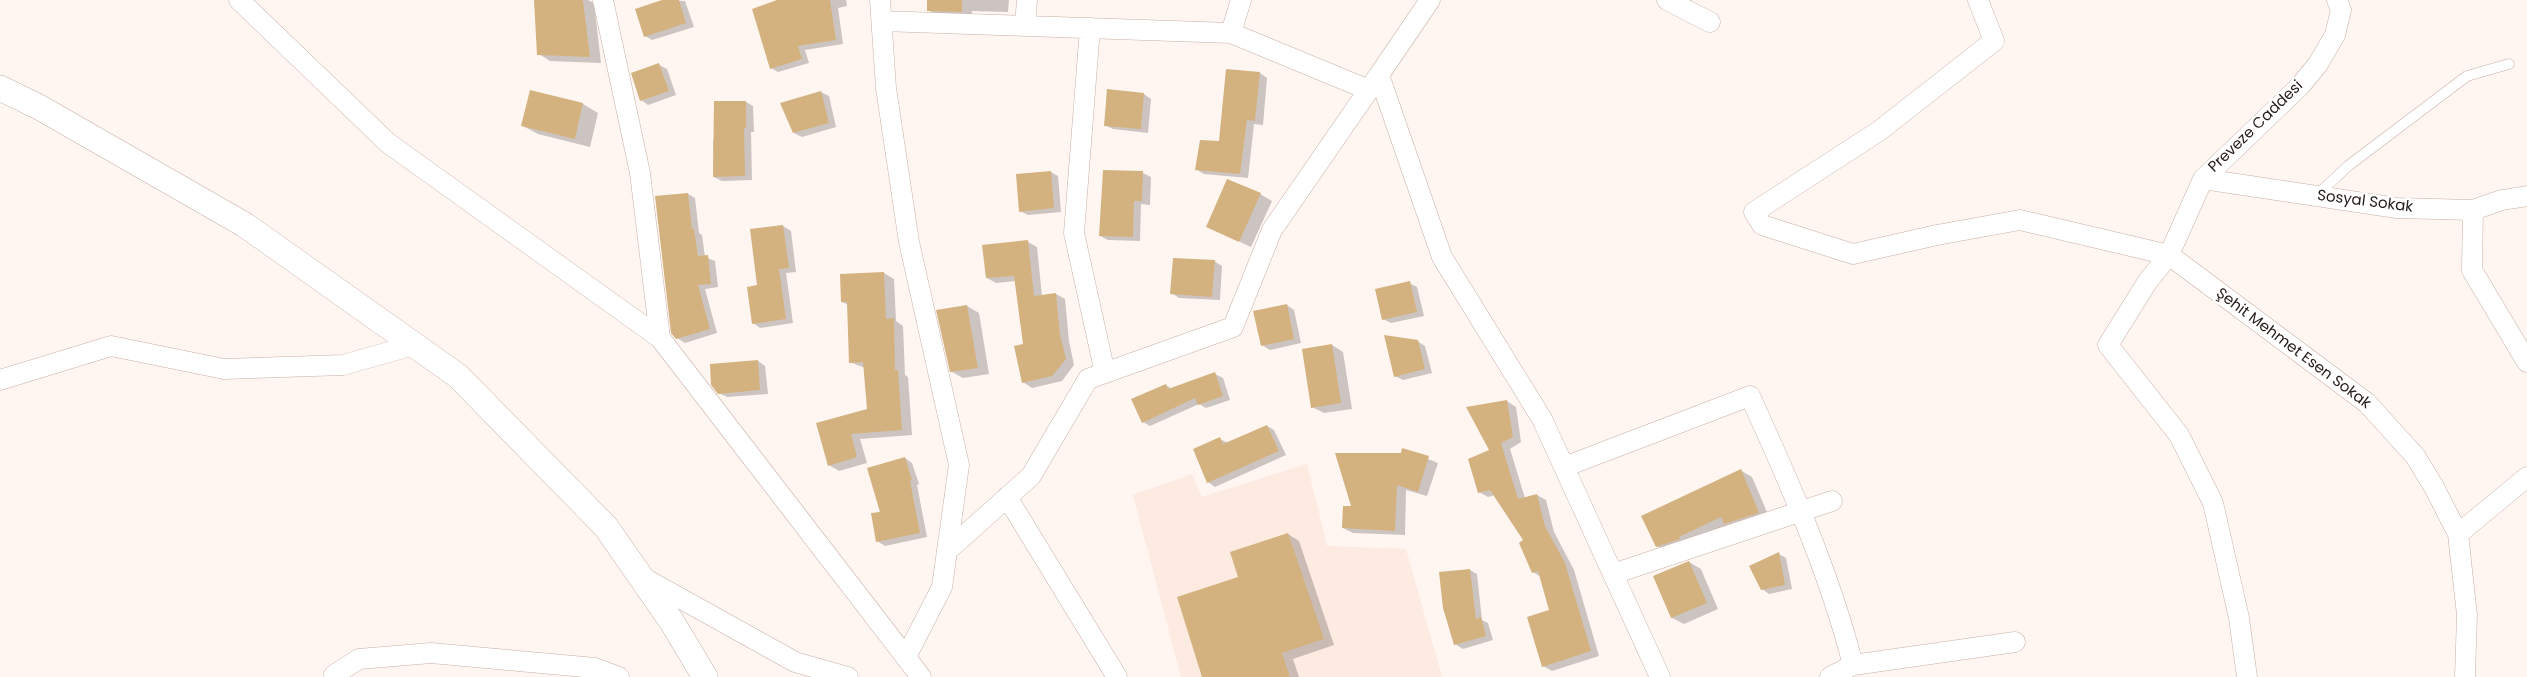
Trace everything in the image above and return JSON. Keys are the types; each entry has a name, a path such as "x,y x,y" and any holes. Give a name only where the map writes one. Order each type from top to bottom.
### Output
{"street":[{"path":"240,0 388,143 660,338 906,657 918,677"},
{"path":"603,0 640,173 660,338"},
{"path":"880,0 886,88 909,242 959,465 942,587 906,657"},
{"path":"1025,26 1027,0"},
{"path":"1231,33 1240,0"},
{"path":"947,551 1031,476 1088,379 1233,327 1272,230 1430,0"},
{"path":"1667,0 1710,22"},
{"path":"1978,0 1994,41 1879,130 1754,212 1762,225 1853,254 1937,235 2020,220 2169,255"},
{"name":"Preveze Caddesi","path":"2247,677 2238,618 2213,504 2179,436 2108,345 2148,281 2169,255 2203,179 2300,86 2318,64 2335,35 2341,10 2337,0"},
{"path":"882,20 1231,33 1374,83 1442,257 1542,419 1660,677"},
{"path":"1090,28 1074,232 1104,373"},
{"path":"0,88 39,107 245,225 458,376 606,527 672,622 705,677"},
{"name":"Sosyal Sokak","path":"2203,179 2397,208 2472,210 2502,200 2527,196"},
{"path":"2472,210 2472,270 2527,362"},
{"name":"Şehit Mehmet Esen Sokak","path":"2169,255 2367,403 2415,456 2434,487 2458,534 2467,615 2465,677"},
{"path":"0,380 111,346 224,369 343,365 414,345"},
{"path":"1564,467 1750,396 1802,511 1840,613 1852,665"},
{"path":"2458,534 2527,477"},
{"path":"1007,497 1117,677"},
{"path":"1613,574 1832,501"},
{"path":"640,576 795,662 848,677"},
{"path":"1830,677 1852,665 2016,642"},
{"path":"335,677 334,675 359,659 431,653 595,668 619,677"}],"lane":[{"path":"2315,196 2348,166 2467,76 2508,64"}],"shaded area":[{"path":"1307,464 1327,546 1406,549 1442,677 1181,677 1133,495 1192,474 1202,497"}],"building":[{"path":"534,0 583,0 590,57 537,55"},
{"path":"662,0 679,0 686,23 644,37 635,9"},
{"path":"777,0 830,0 836,40 798,46 802,59 770,69 752,9"},
{"path":"927,0 962,0 962,12 927,11"},
{"path":"659,63 669,91 640,101 631,73"},
{"path":"1226,69 1260,72 1255,121 1247,120 1240,174 1195,170 1200,140 1219,141"},
{"path":"1107,89 1144,93 1141,129 1104,126"},
{"path":"530,90 583,103 575,139 521,126"},
{"path":"821,91 829,123 793,133 780,103"},
{"path":"714,101 746,101 746,128 744,128 745,176 713,177"},
{"path":"1103,170 1143,171 1142,201 1134,201 1133,237 1099,236"},
{"path":"1051,171 1054,208 1019,212 1016,174"},
{"path":"1227,179 1261,193 1239,242 1206,227"},
{"path":"688,193 692,229 694,229 698,256 708,255 711,284 698,285 710,329 676,339 671,333 655,196"},
{"path":"783,225 789,268 779,269 786,319 752,324 747,287 757,285 750,229"},
{"path":"1028,240 1034,296 1056,293 1060,335 1066,359 1052,376 1022,383 1014,346 1023,344 1014,276 986,278 982,245"},
{"path":"1173,258 1215,260 1212,297 1170,294"},
{"path":"884,272 886,319 894,318 895,370 898,370 902,430 851,434 857,457 828,466 816,423 867,409 863,362 849,363 847,302 841,302 840,274"},
{"path":"1410,281 1417,312 1382,320 1375,289"},
{"path":"1287,304 1294,339 1261,346 1253,311"},
{"path":"967,305 978,368 950,372 936,310"},
{"path":"1384,335 1418,340 1425,369 1394,377"},
{"path":"1332,344 1341,403 1311,408 1302,349"},
{"path":"758,360 760,390 718,394 711,385 710,364"},
{"path":"1215,372 1223,396 1198,405 1195,398 1142,423 1131,399 1166,384 1168,389"},
{"path":"1507,400 1513,437 1501,443 1518,499 1537,494 1545,526 1565,563 1591,651 1542,667 1527,617 1549,610 1538,571 1532,573 1519,543 1523,540 1490,490 1478,493 1468,459 1489,450 1466,407"},
{"path":"1267,425 1279,451 1207,483 1193,449 1220,437 1223,444"},
{"path":"1402,448 1429,456 1418,492 1397,485 1395,531 1342,528 1343,506 1351,506 1335,453 1401,453"},
{"path":"905,457 912,480 910,481 920,533 876,542 871,513 880,512 867,468"},
{"path":"1741,469 1759,513 1724,524 1721,517 1679,537 1680,539 1656,547 1641,516"},
{"path":"1288,533 1324,639 1282,653 1290,677 1202,677 1177,597 1238,577 1230,552"},
{"path":"1779,552 1785,585 1761,590 1749,566"},
{"path":"1689,561 1707,603 1671,618 1653,576"},
{"path":"1470,569 1476,619 1481,617 1486,636 1454,645 1443,608 1439,572"}]}
